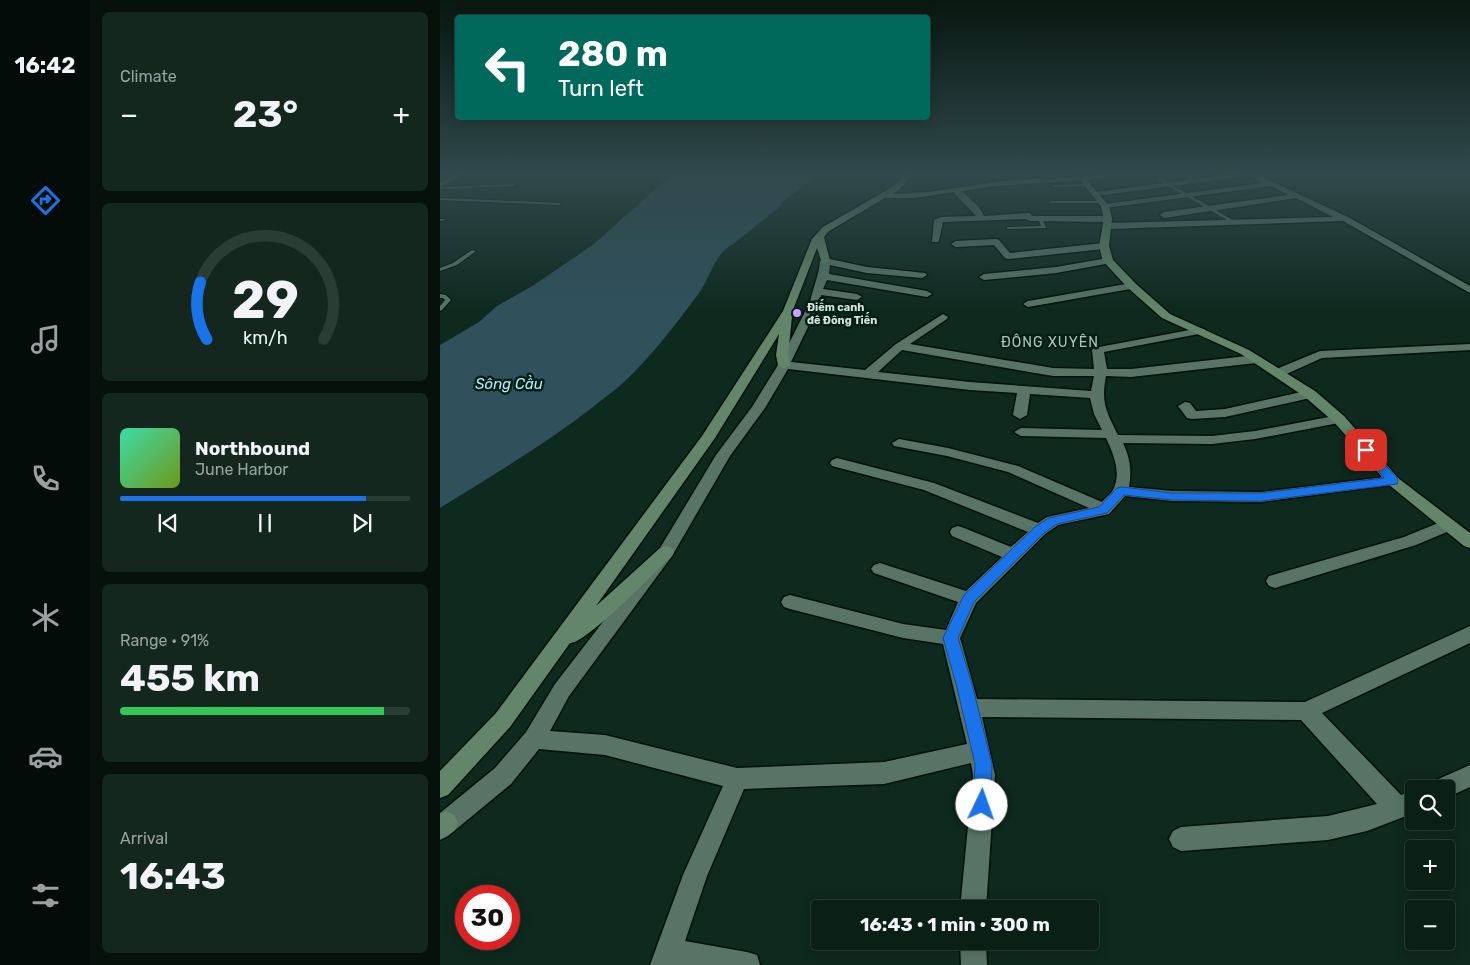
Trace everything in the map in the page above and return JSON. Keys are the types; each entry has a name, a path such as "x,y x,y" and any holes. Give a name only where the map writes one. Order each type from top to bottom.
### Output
{"main road":[{"path":"440,787 503,720 708,438 788,311 802,278 812,245 819,236 841,220"},
{"path":"1108,222 1104,246 1108,261 1132,286 1166,316 1256,359 1310,394 1339,419 1393,481 1470,542"},
{"path":"819,236 825,261"},
{"path":"784,365 782,355 788,311"},
{"path":"554,651 611,604 666,552"}],"street":[{"path":"935,240 936,222 941,220"},
{"path":"1075,220 1236,223 1317,220"},
{"path":"1347,220 1470,290"},
{"path":"956,244 996,242 1008,256 1104,246"},
{"path":"442,826 503,776 534,739 562,690 666,552 723,455 758,408 784,365 816,302 817,291 824,276 825,261 863,269 922,275"},
{"path":"984,278 1108,261"},
{"path":"824,276 927,294"},
{"path":"1028,304 1132,286"},
{"path":"817,291 856,297"},
{"path":"869,373 900,346 943,317"},
{"path":"974,900 984,775 970,708 950,638 968,599 1039,530 1053,521 1103,510 1122,491 1124,472 1122,456 1101,414 1096,395 1101,373 1098,350 1200,331"},
{"path":"900,346 1053,372 1131,373 1256,359"},
{"path":"1278,373 1320,356 1470,347"},
{"path":"784,365 1024,391 1096,395"},
{"path":"1020,415 1024,391"},
{"path":"1185,406 1192,414 1225,413 1310,394"},
{"path":"1021,432 1220,439 1255,436 1339,419"},
{"path":"899,444 948,452 1013,469 1090,501 1103,510"},
{"path":"837,463 929,486 1039,530"},
{"path":"1122,491 1172,496 1261,497 1393,481"},
{"path":"1275,581 1410,541 1448,525"},
{"path":"958,532 1014,555"},
{"path":"880,569 968,599"},
{"path":"790,602 903,631 950,638"},
{"path":"970,708 1306,711 1470,634"},
{"path":"1306,711 1405,804"},
{"path":"534,739 606,745 737,779 884,773 980,751"},
{"path":"1455,783 1470,776"},
{"path":"737,779 695,875 665,958 747,965"},
{"path":"1181,839 1328,828 1367,819 1405,805"},
{"path":"973,950 974,965"}],"lane":[{"path":"1008,228 1044,227 1041,220"},
{"path":"1231,220 1236,223"},
{"path":"440,270 455,264 474,251"},
{"path":"440,296 444,296 448,300 440,309"}],"water":[{"name":"Sông Cầu","path":"621,220 763,220 721,253 699,293 653,351 623,383 556,434 440,508 440,345 479,322 497,306 534,285 594,244"}],"place":[{"name":"Điếm canh đê Đông Tiến","path":"797,313"}],"district":[{"name":"ĐÔNG XUYÊN","path":"1050,342"}],"route":[{"path":"982,805 983,764 964,684 950,638 968,599 1039,530 1053,521 1103,510 1122,491 1214,498 1261,497 1393,481 1366,450"}]}
